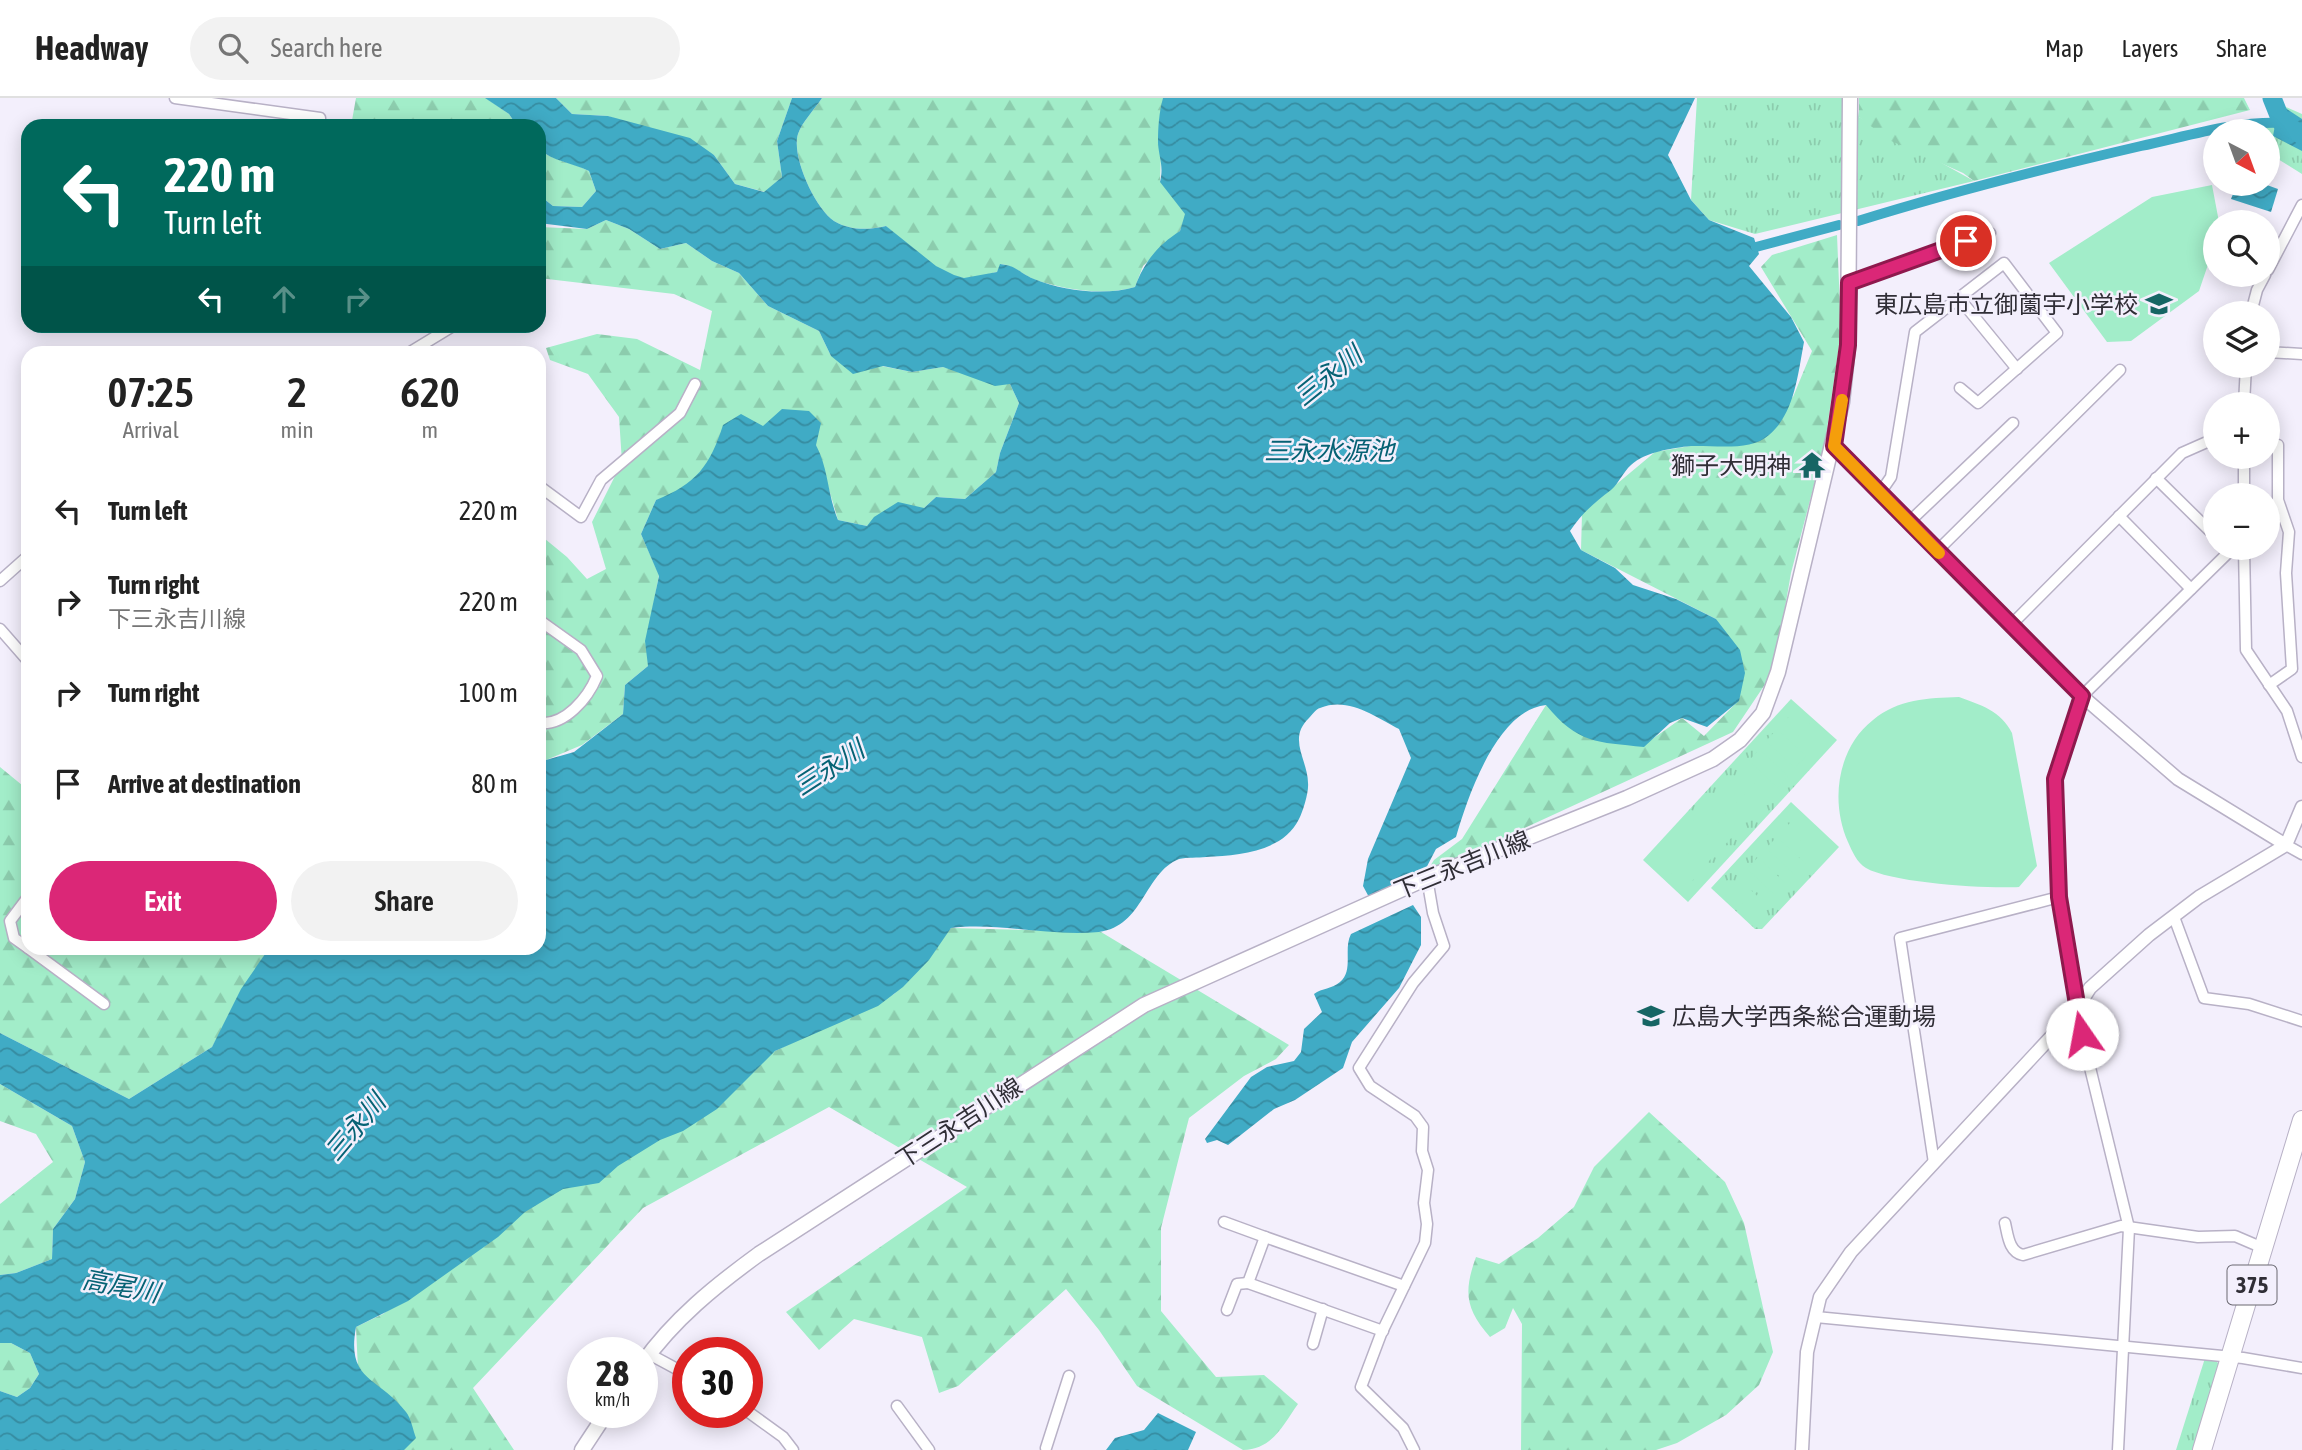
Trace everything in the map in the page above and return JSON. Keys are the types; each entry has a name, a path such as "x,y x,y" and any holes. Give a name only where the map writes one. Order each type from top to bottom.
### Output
{"highway":[{"name":"375","path":"2202,1450 2263,1248 2296,1163 2302,1120"}],"main road":[{"name":"下三永吉川線","path":"658,1346 712,1288 759,1254 1133,1012 1236,962 1427,878 1627,798 1713,759 1740,740 1763,713 1778,672 1801,563 1834,446 1848,345 1850,98"},
{"path":"582,1450 596,1428"}],"street":[{"path":"175,98 320,118"},
{"path":"2280,247 2302,205"},
{"path":"1849,283 1990,233"},
{"path":"1880,493 1891,477 1915,332 2004,263 2057,333 1978,403 1960,388"},
{"path":"1959,298 2017,369"},
{"path":"425,346 443,333"},
{"path":"2280,353 2301,356"},
{"path":"1937,551 2120,370"},
{"path":"546,491 581,517 601,480 680,413 695,384"},
{"path":"1909,522 2013,423"},
{"path":"2010,626 2182,453 2203,444"},
{"path":"1834,446 2082,696 2178,779 2302,854"},
{"path":"2269,685 2297,669 2286,573 2288,532 2278,500 2278,469"},
{"path":"2156,478 2203,524"},
{"path":"2119,516 2192,589"},
{"path":"2118,1450 2129,1228 2076,1010 2059,897 2055,779 2082,696 2219,560"},
{"path":"2244,560 2246,650 2287,711 2302,757"},
{"path":"0,581 21,562"},
{"path":"546,626 581,650 597,676 582,701 565,717 546,721"},
{"path":"0,629 21,653"},
{"path":"1802,1450 1807,1352 1820,1297 1851,1252 2076,1010 2090,988 2199,897 2286,845 2302,807"},
{"path":"1414,1450 1403,1428 1361,1387 1383,1331 1425,1243 1424,1203 1428,1170 1422,1151 1423,1127 1415,1116 1370,1086 1359,1068 1406,993 1444,946 1433,913 1427,878"},
{"path":"1934,1163 1900,938 2059,897"},
{"path":"21,907 10,922 14,938 21,943"},
{"path":"2174,917 2204,998 2249,1004 2302,1021"},
{"path":"38,955 104,1004"},
{"path":"1224,1222 1404,1286"},
{"path":"2005,1223 2011,1247 2016,1254 2024,1255 2121,1226 2198,1237 2235,1236 2263,1248"},
{"path":"1248,1283 1265,1237"},
{"path":"1227,1310 1237,1284 1248,1283 1383,1331"},
{"path":"1313,1344 1323,1309"},
{"path":"1816,1317 2230,1356 2302,1368"},
{"path":"1045,1450 1057,1404 1069,1376"},
{"path":"897,1406 929,1450"},
{"path":"763,1423 783,1437 793,1450"}],"green space":[{"path":"356,98 486,98 512,119 352,119"},
{"path":"556,98 792,98 777,141 782,177 765,192 735,184 714,155 608,116 572,114"},
{"path":"822,98 1163,98 1160,181 1186,214 1180,231 1143,266 1135,287 1098,291 1060,287 1036,280 1001,264 997,272 972,278 955,276 923,257 886,226 867,229 847,227 834,221 819,205 801,168 797,144 800,129"},
{"path":"1697,98 1856,98 1859,117 1974,181 1755,234 1709,220 1691,200"},
{"path":"1859,98 2244,98 2250,110 2215,119 2203,119 2203,122 1974,181 1963,173 1889,140 1859,117"},
{"path":"2279,104 2302,114 2302,174 2280,160 2280,119 2271,119"},
{"path":"546,153 589,171 596,191 582,207 553,206 546,200"},
{"path":"2203,187 2203,196 2214,196 2217,210 2203,210 2203,279 2199,291 2131,341 2107,342 2049,263 2152,197"},
{"path":"606,220 629,229 660,249 686,243 712,261 739,273 768,306 819,331 831,356 912,372 943,367 1010,384 1019,403 1000,453 996,472 965,499 936,497 924,508 867,526 838,520 816,445 687,497 656,500 641,534 659,575 648,633 648,666 625,685 623,714 582,745 546,760 546,540 587,579 606,569 592,522 622,462 619,417 588,374 550,360 546,348 597,334 637,339 700,370 712,311 674,294 546,279 546,227 587,229"},
{"path":"1837,235 1841,331 1825,443 1791,573 1774,671 1733,732 1425,874 1434,860 1462,839 1546,705 1651,740 1682,718 1704,736 1738,701 1716,619 1581,550 1582,513 1655,452 1690,446 1793,397 1812,351 1761,267 1772,255"},
{"path":"1959,697 1996,714 2012,733 2037,866 2019,887 1940,884 1879,873 1866,868 1857,860 1842,826 1839,810 1840,776 1851,745 1861,732 1883,713 1903,704 1925,699"},
{"path":"1791,699 1837,740 1688,902 1643,860"},
{"path":"1795,710 1824,737 1813,749 1784,722"},
{"path":"1777,729 1806,756 1795,768 1766,741"},
{"path":"1759,749 1788,776 1778,788 1749,761"},
{"path":"0,767 21,784 21,955 264,955 212,1047 129,1099 0,1033"},
{"path":"1740,770 1769,797 1759,808 1730,781"},
{"path":"1722,789 1751,816 1740,827 1711,800"},
{"path":"1791,802 1839,847 1762,929 1755,929 1711,888"},
{"path":"1704,809 1733,836 1722,848 1693,821"},
{"path":"1797,816 1826,843 1815,854 1786,827"},
{"path":"1685,829 1714,856 1703,867 1674,840"},
{"path":"1777,837 1806,864 1795,875 1766,848"},
{"path":"1668,848 1697,876 1686,887 1657,860"},
{"path":"1758,857 1787,885 1776,896 1747,869"},
{"path":"1739,879 1768,906 1757,917 1728,890"},
{"path":"951,928 1101,932 1289,1045 1276,1059 1244,1076 1189,1118 1161,1228 1161,1311 1216,1377 1264,1375 1298,1404 1276,1435 1262,1446 1243,1450 1137,1386 1099,1330 1066,1289 958,1386 939,1393 922,1337 854,1319 819,1350 786,1312 967,1187 829,1107 643,1208 473,1388 514,1450 402,1450 358,1370 356,1327 383,1314 580,1163 775,1051 894,994"},
{"path":"0,1084 72,1126 85,1162 75,1199 53,1229 52,1259 16,1273 0,1275 0,1204 53,1162 36,1134 0,1121"},
{"path":"1649,1112 1725,1182 1744,1223 1773,1352 1759,1385 1726,1415 1677,1443 1656,1450 1521,1450 1522,1324 1513,1308 1505,1328 1490,1337 1482,1327 1472,1309 1468,1291 1476,1257 1499,1264 1538,1238 1574,1207 1594,1167"},
{"path":"0,1343 11,1343 30,1353 39,1374 30,1388 17,1397 0,1391"},
{"path":"2205,1358 2215,1360 2221,1366 2195,1450 2176,1450"}],"water":[{"name":"三永水源池","path":"485,98 556,98 572,114 608,116 690,138 714,155 735,184 764,192 782,177 777,141 792,98 822,98 800,129 798,155 812,194 834,221 860,229 886,226 936,266 964,278 997,272 1000,264 1011,266 1045,283 1098,292 1135,287 1153,255 1180,231 1185,214 1160,182 1158,131 1163,98 1695,98 1668,155 1691,200 1709,220 1754,238 1759,254 1749,266 1791,317 1804,342 1794,392 1778,426 1769,435 1752,444 1676,448 1651,454 1637,461 1570,531 1581,550 1615,568 1633,585 1676,599 1716,619 1740,650 1745,673 1739,701 1707,727 1682,718 1670,723 1644,747 1589,739 1568,727 1546,705 1529,710 1513,722 1499,738 1487,758 1468,800 1456,837 1436,849 1422,876 1370,899 1363,886 1368,859 1411,758 1399,729 1381,719 1351,706 1330,705 1319,709 1303,726 1300,734 1300,750 1307,774 1308,791 1299,819 1282,839 1246,853 1179,859 1158,875 1135,910 1114,928 1099,932 1062,933 987,927 951,928 929,960 903,987 878,1006 775,1051 717,1109 683,1131 660,1140 618,1166 599,1183 563,1189 525,1212 498,1237 408,1301 356,1327 354,1345 360,1369 395,1400 411,1421 416,1438 404,1450 0,1450 0,1391 17,1397 30,1388 39,1374 30,1353 11,1343 0,1343 0,1275 16,1273 52,1259 53,1229 75,1199 85,1162 72,1126 0,1084 0,1033 129,1099 212,1047 241,989 264,955 546,955 546,760 574,752 623,714 625,685 648,666 645,641 659,576 641,534 656,500 682,487 707,463 723,425 741,414 763,426 782,409 809,411 821,423 816,445 838,520 867,526 874,517 898,502 924,508 936,497 965,499 996,472 1000,453 1019,403 1010,384 995,386 943,367 912,372 883,366 853,374 831,356 819,331 768,306 739,273 712,261 686,243 660,249 629,229 606,220 587,229 546,224 546,200 553,206 582,207 596,191 589,171 546,154 546,119 512,119"},
{"path":"2279,104 2302,119 2302,151 2280,140 2280,119 2276,119"},
{"path":"2232,196 2276,196 2272,210 2231,199"},
{"path":"1413,905 1421,917 1421,945 1399,988 1352,1042 1343,1068 1295,1100 1274,1109 1228,1145 1217,1140 1207,1143 1205,1139 1251,1077 1267,1067 1294,1061 1301,1052 1304,1029 1322,1012 1314,994 1337,984 1344,977 1351,934"},
{"path":"1158,1413 1196,1432 1188,1450 1106,1450 1115,1438 1144,1430"}],"waterway":[{"path":"2272,98 2282,123 2302,135"},
{"path":"1858,221 1999,181 2194,134 2246,124 2282,123"},
{"path":"1756,247 1839,225"}],"slow traffic":[{"path":"1842,400 1834,446 1939,553"}],"place":[{"name":"東広島市立御薗宇小学校","path":"2159,304"},
{"name":"獅子大明神","path":"1812,465"},
{"name":"広島大学西条総合運動場","path":"1651,1016"}],"route":[{"path":"1966,241 1849,283 1848,345 1834,446 2082,696 2055,779 2059,897 2082,1034"}],"water label":[{"name":"三永川","path":"1328,376"},
{"name":"三永川","path":"829,768"},
{"name":"三永川","path":"355,1127"},
{"name":"高尾川","path":"121,1286"}]}
